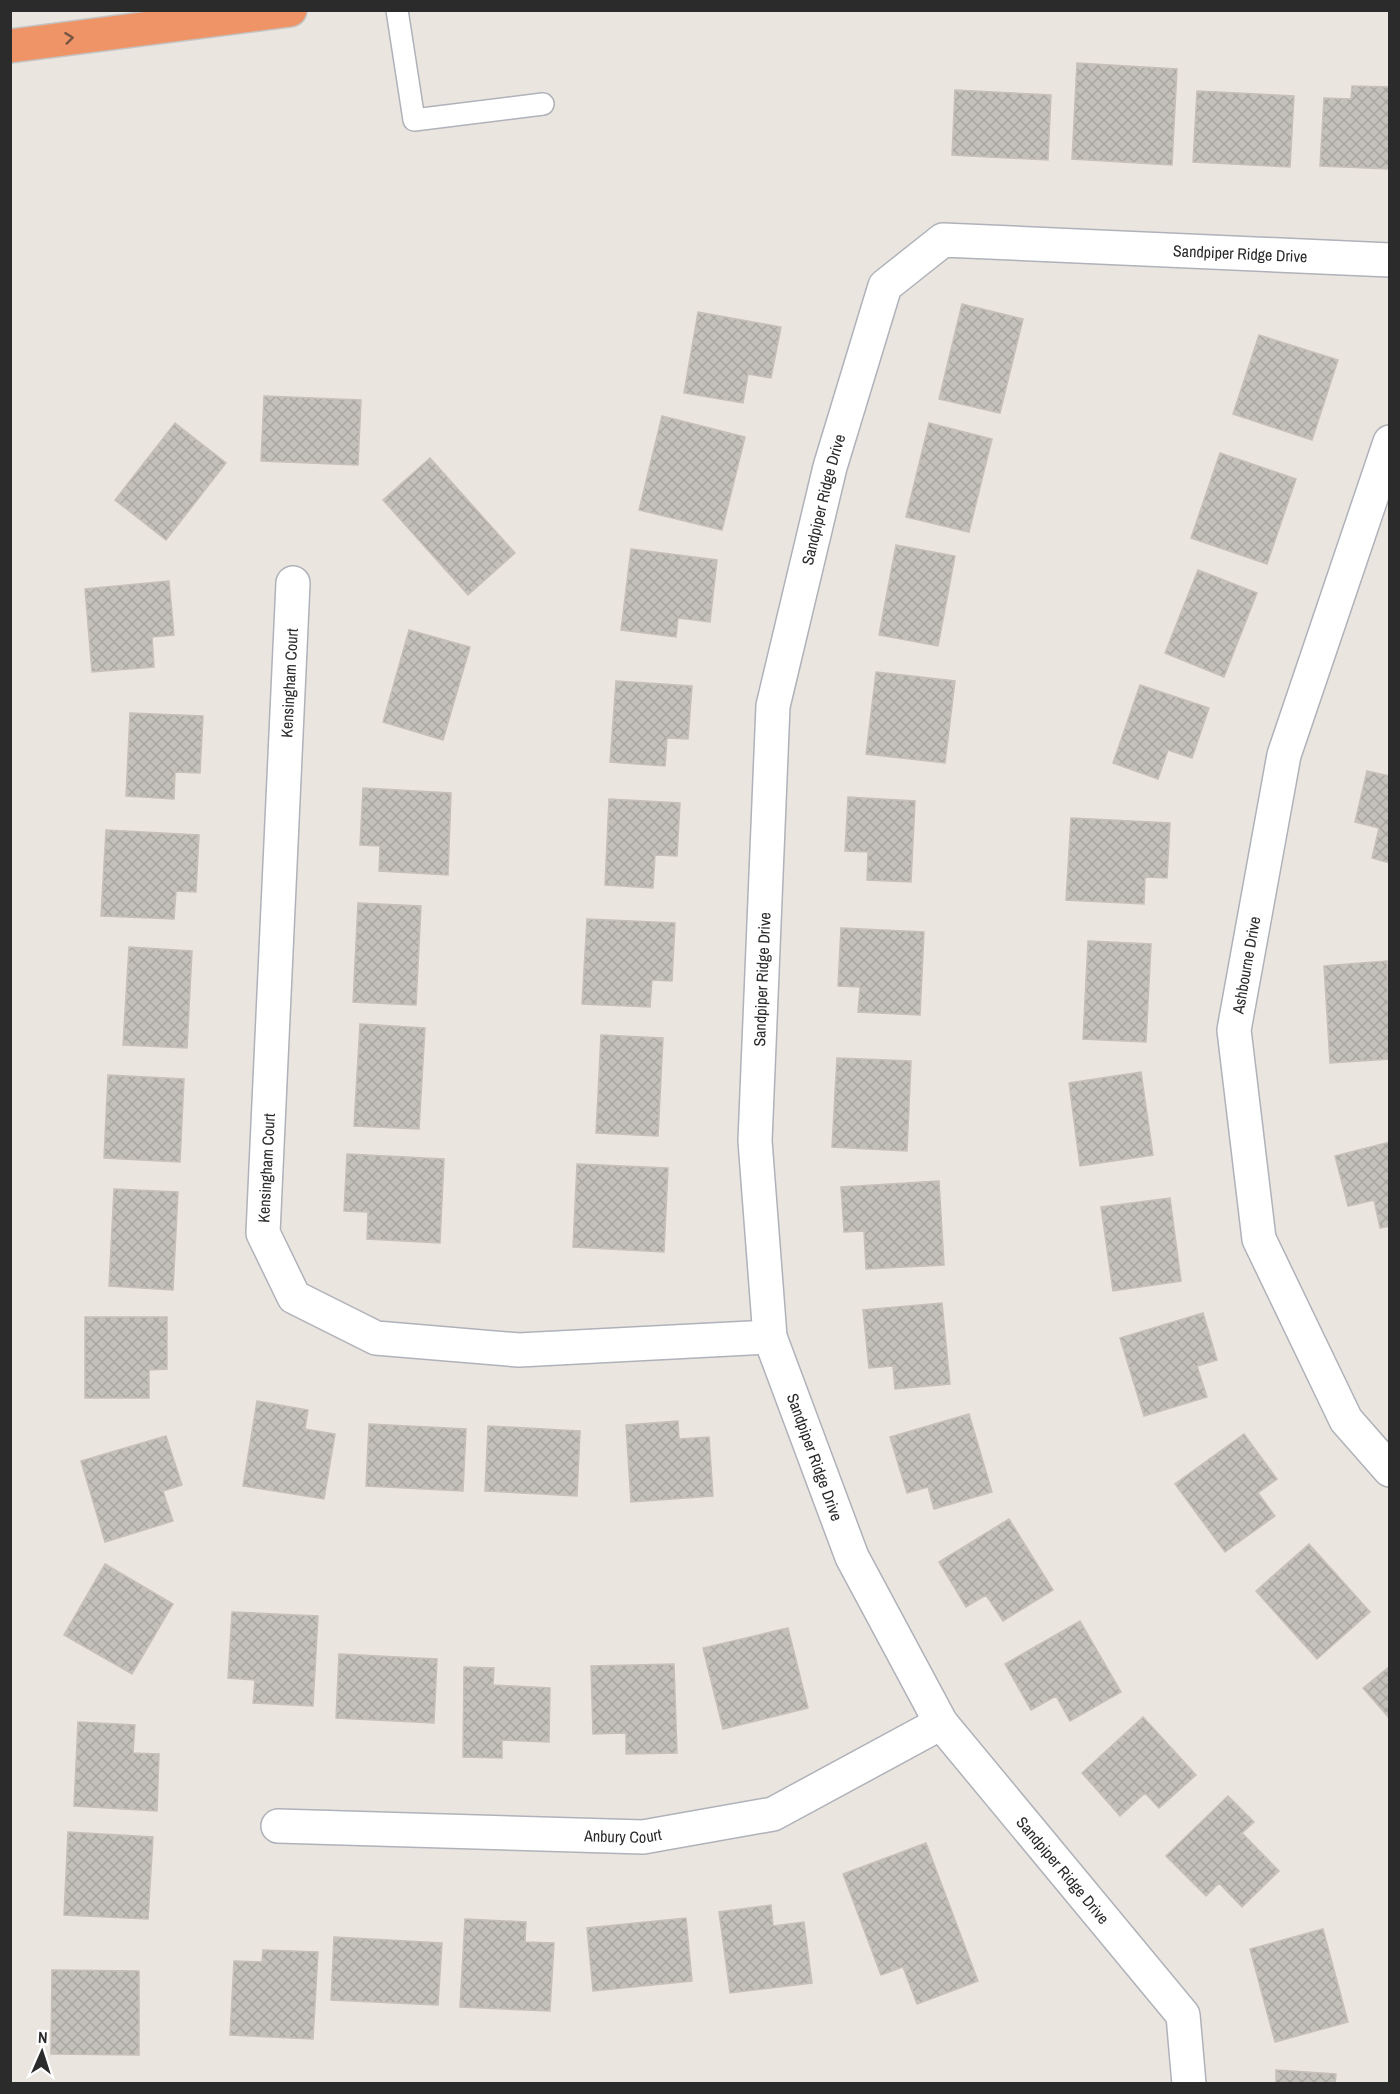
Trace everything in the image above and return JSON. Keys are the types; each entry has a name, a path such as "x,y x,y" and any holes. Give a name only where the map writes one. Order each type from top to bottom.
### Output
{"highway":[{"path":"10,45 290,10"}],"street":[{"name":"Sandpiper Ridge Drive","path":"1189,2084 1183,2015 941,1723 852,1557 770,1337 755,1142 773,706 830,467 885,286 943,240 1389,260"},
{"name":"Ashbourne Drive","path":"1389,442 1284,756 1234,1030 1259,1239 1346,1420 1389,1470"},
{"name":"Kensingham Court","path":"293,583 263,1233 294,1297 376,1338 519,1350 770,1337"},
{"name":"Anbury Court","path":"278,1826 643,1837 773,1814 941,1723"}],"lane":[{"path":"397,10 414,120 543,104"}],"building":[{"path":"1077,63 1177,69 1172,165 1072,159"},
{"path":"1352,86 1390,87 1390,169 1320,166 1324,98 1351,99"},
{"path":"955,90 1051,95 1048,160 952,155"},
{"path":"1197,91 1294,96 1290,167 1193,162"},
{"path":"962,304 1023,319 1000,413 939,399"},
{"path":"698,312 781,327 771,378 748,374 743,403 684,393"},
{"path":"1259,335 1338,360 1312,440 1233,414"},
{"path":"264,396 361,400 358,465 261,461"},
{"path":"662,416 745,437 722,530 639,510"},
{"path":"175,423 226,463 166,540 115,500"},
{"path":"929,423 992,439 969,532 906,517"},
{"path":"1220,453 1296,479 1267,564 1191,538"},
{"path":"430,458 515,553 468,595 383,500"},
{"path":"896,545 955,556 938,646 879,635"},
{"path":"631,549 717,560 710,622 678,618 676,637 621,630"},
{"path":"1198,570 1257,593 1224,677 1165,653"},
{"path":"169,581 174,635 152,637 154,667 92,672 85,589"},
{"path":"409,630 470,647 443,740 383,722"},
{"path":"876,672 955,681 945,763 866,754"},
{"path":"616,681 692,686 688,739 667,738 665,766 610,762"},
{"path":"1140,685 1209,708 1192,758 1168,750 1158,779 1113,763"},
{"path":"130,713 203,716 200,773 175,772 174,799 126,796"},
{"path":"1367,771 1390,776 1390,863 1372,858 1379,828 1355,822"},
{"path":"363,788 451,793 448,875 379,871 380,846 360,845"},
{"path":"848,797 915,801 911,882 867,880 868,852 845,851"},
{"path":"609,799 680,803 677,856 655,855 653,888 605,885"},
{"path":"1071,818 1170,823 1167,878 1145,877 1144,904 1066,900"},
{"path":"106,830 199,835 196,892 176,891 174,919 101,916"},
{"path":"358,903 421,906 416,1005 353,1002"},
{"path":"587,919 675,923 672,981 652,980 650,1007 582,1004"},
{"path":"841,928 924,932 920,1015 858,1012 860,987 838,986"},
{"path":"1088,941 1151,944 1146,1042 1083,1039"},
{"path":"129,947 192,951 187,1048 123,1045"},
{"path":"1387,961 1390,1059 1330,1063 1324,966"},
{"path":"360,1024 425,1028 419,1129 354,1126"},
{"path":"601,1035 663,1038 658,1136 596,1133"},
{"path":"837,1058 911,1061 907,1151 832,1147"},
{"path":"1141,1072 1153,1155 1080,1166 1069,1083"},
{"path":"108,1075 184,1079 180,1162 104,1158"},
{"path":"1390,1142 1390,1226 1380,1228 1374,1200 1348,1206 1335,1156"},
{"path":"347,1154 444,1159 440,1243 367,1239 368,1212 344,1211"},
{"path":"577,1164 668,1168 664,1252 573,1247"},
{"path":"939,1181 944,1265 866,1269 864,1231 844,1232 841,1187"},
{"path":"114,1189 178,1192 173,1290 109,1286"},
{"path":"1170,1198 1181,1281 1113,1291 1101,1207"},
{"path":"942,1303 950,1384 895,1389 893,1366 869,1368 863,1310"},
{"path":"1203,1313 1217,1360 1197,1366 1207,1397 1144,1416 1120,1338"},
{"path":"85,1317 167,1317 167,1369 149,1370 149,1398 85,1398"},
{"path":"257,1401 308,1410 305,1429 335,1434 324,1499 243,1486"},
{"path":"969,1414 992,1492 934,1509 928,1487 907,1493 890,1437"},
{"path":"678,1421 679,1439 709,1437 713,1496 631,1502 626,1425"},
{"path":"369,1424 466,1429 463,1491 366,1486"},
{"path":"488,1426 580,1431 577,1496 485,1491"},
{"path":"1244,1434 1277,1479 1258,1493 1275,1516 1225,1552 1175,1484"},
{"path":"166,1436 182,1485 163,1491 173,1521 105,1542 81,1461"},
{"path":"1009,1519 1053,1590 1003,1621 986,1595 966,1607 939,1562"},
{"path":"1309,1544 1370,1612 1317,1659 1256,1591"},
{"path":"105,1564 173,1604 132,1674 64,1635"},
{"path":"232,1612 318,1616 313,1706 253,1703 255,1680 228,1678"},
{"path":"1080,1621 1121,1692 1070,1721 1056,1696 1031,1710 1005,1664"},
{"path":"788,1628 808,1708 723,1729 703,1648"},
{"path":"339,1654 437,1659 434,1723 336,1718"},
{"path":"674,1664 677,1753 626,1754 626,1733 593,1734 591,1666"},
{"path":"1390,1666 1390,1719 1363,1688"},
{"path":"464,1667 494,1668 493,1685 550,1688 549,1742 502,1740 502,1758 463,1757"},
{"path":"1143,1717 1196,1775 1159,1808 1145,1793 1120,1816 1082,1773"},
{"path":"78,1722 135,1725 133,1753 159,1754 157,1811 74,1806"},
{"path":"1228,1796 1254,1822 1242,1833 1279,1871 1242,1907 1219,1883 1206,1896 1166,1856"},
{"path":"68,1832 153,1837 148,1919 64,1915"},
{"path":"926,1843 978,1981 917,2004 903,1967 881,1975 843,1874"},
{"path":"771,1905 773,1926 804,1922 812,1983 730,1993 719,1912"},
{"path":"686,1918 692,1981 593,1991 587,1928"},
{"path":"465,1919 526,1922 525,1942 554,1943 550,2011 460,2007"},
{"path":"1323,1929 1348,2022 1275,2042 1250,1949"},
{"path":"334,1937 442,1943 438,2005 331,2000"},
{"path":"263,1950 318,1952 313,2039 230,2035 234,1961 262,1962"},
{"path":"52,1970 139,1971 139,2055 51,2054"},
{"path":"1276,2070 1336,2074 1335,2084 1276,2084"}]}
